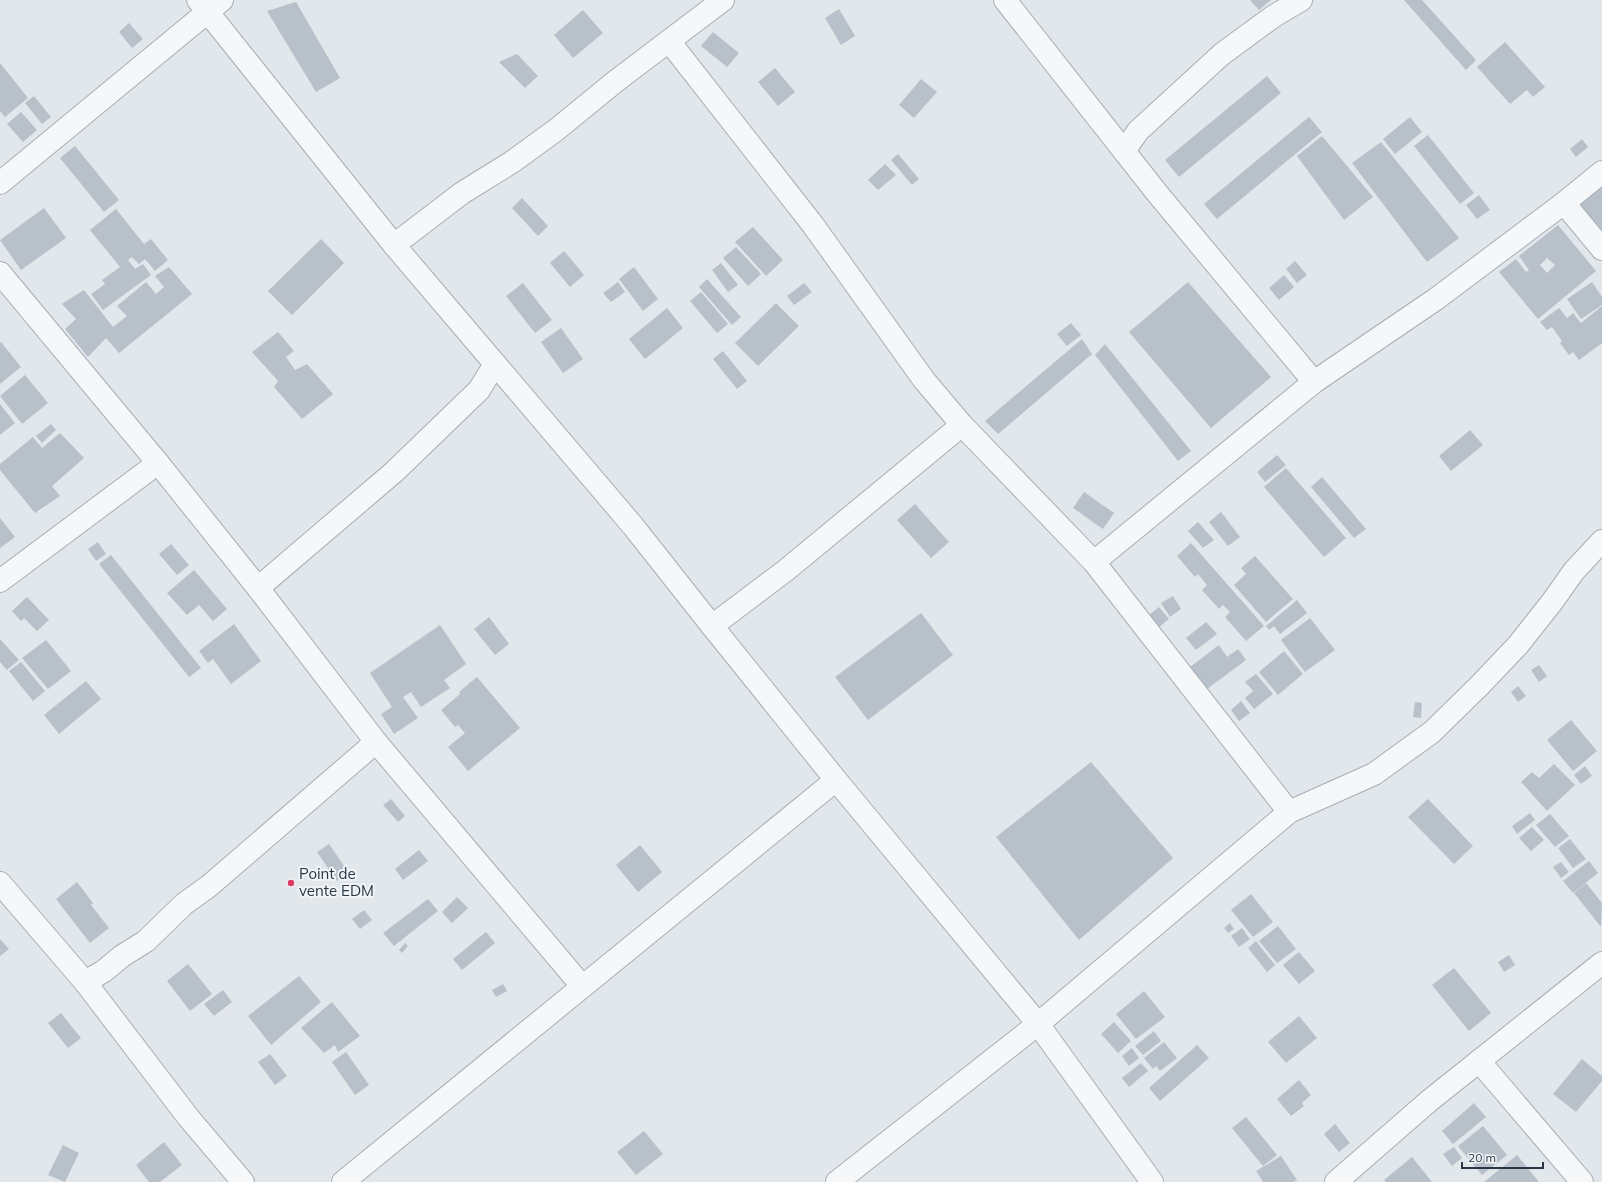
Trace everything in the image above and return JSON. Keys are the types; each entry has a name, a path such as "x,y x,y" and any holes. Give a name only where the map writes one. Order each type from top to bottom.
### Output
{"street":[{"path":"394,245 462,193 512,162 556,130 616,81 723,0"},
{"path":"1005,0 1162,199 1314,382"},
{"path":"1124,151 1138,131 1222,54 1274,16 1301,0"},
{"path":"0,183 209,4 394,245 633,526 836,780 1038,1024 1152,1182"},
{"path":"669,41 813,225 924,380 962,425 1094,562 1289,812"},
{"path":"1094,562 1314,382 1436,299 1564,203 1602,172"},
{"path":"1564,203 1602,249"},
{"path":"0,273 158,463 258,588 376,742 582,986"},
{"path":"258,588 394,472 479,390 495,364"},
{"path":"712,626 785,571 962,425"},
{"path":"0,581 158,463"},
{"path":"836,1182 1038,1024 1289,812 1374,774 1432,732 1518,645 1574,570 1602,541"},
{"path":"84,982 146,941 184,904 209,886 376,742"},
{"path":"343,1182 836,780"},
{"path":"0,883 84,982 188,1117 243,1182"},
{"path":"1336,1182 1429,1101 1602,963"},
{"path":"1479,1061 1582,1182"}],"building":[{"path":"1250,0 1271,0 1259,10"},
{"path":"1404,0 1422,0 1476,60 1466,70"},
{"path":"296,2 340,78 316,92 267,11"},
{"path":"839,9 855,36 841,45 825,18"},
{"path":"583,10 603,33 573,58 554,35"},
{"path":"129,23 143,39 132,48 119,32"},
{"path":"713,32 739,53 727,67 701,46"},
{"path":"1505,42 1545,87 1533,97 1527,90 1510,104 1477,67"},
{"path":"517,54 538,76 525,88 499,62"},
{"path":"0,63 28,98 5,117 0,111"},
{"path":"775,68 795,92 778,106 758,82"},
{"path":"1267,76 1281,93 1179,177 1165,160"},
{"path":"921,79 937,92 914,118 899,105"},
{"path":"34,96 51,117 42,124 25,103"},
{"path":"21,112 37,130 23,142 7,124"},
{"path":"1309,117 1322,132 1217,219 1204,204"},
{"path":"1410,117 1422,132 1395,154 1383,139"},
{"path":"1428,135 1474,193 1460,204 1414,146"},
{"path":"1322,136 1373,197 1344,220 1297,156"},
{"path":"1582,139 1588,147 1576,157 1570,149"},
{"path":"1381,142 1459,238 1427,262 1352,163"},
{"path":"75,146 119,200 104,212 60,158"},
{"path":"898,154 919,179 912,185 891,160"},
{"path":"885,164 896,175 878,190 868,180"},
{"path":"1602,185 1602,244 1579,214 1580,202"},
{"path":"1479,195 1490,210 1477,219 1466,205"},
{"path":"522,198 548,226 538,236 512,208"},
{"path":"44,208 66,238 21,270 0,240"},
{"path":"116,209 144,244 151,239 168,260 155,271 145,259 139,264 132,257 128,260 135,269 143,264 151,275 103,310 91,294 105,284 102,280 120,267 90,230"},
{"path":"1558,225 1596,271 1538,319 1499,272 1516,259 1526,272 1529,270 1519,256","holes":["1547,258 1555,265 1547,273 1540,265"]},
{"path":"753,227 783,260 766,276 735,242"},
{"path":"321,239 344,263 292,315 268,291"},
{"path":"736,247 761,274 748,286 723,258"},
{"path":"564,251 584,275 570,287 550,263"},
{"path":"1295,261 1307,275 1297,283 1286,269"},
{"path":"721,263 738,285 728,292 712,270"},
{"path":"169,267 192,294 119,353 106,338 88,357 65,329 76,319 62,304 84,290 113,327 127,316 117,306 146,282 156,294 164,287 155,276"},
{"path":"634,267 658,299 643,311 619,279"},
{"path":"1284,275 1294,287 1279,300 1269,288"},
{"path":"707,279 741,317 732,325 699,287"},
{"path":"618,282 625,292 611,302 603,293"},
{"path":"1188,282 1271,377 1211,428 1129,332"},
{"path":"1592,282 1602,297 1602,305 1581,319 1567,299"},
{"path":"523,283 552,320 535,333 506,296"},
{"path":"804,283 812,292 794,305 787,296"},
{"path":"701,292 728,324 717,333 690,301"},
{"path":"776,303 799,326 758,366 735,343"},
{"path":"1602,306 1602,343 1579,360 1573,352 1569,355 1560,343 1562,341 1552,327 1547,330 1540,322 1559,308 1567,318 1573,313 1581,323"},
{"path":"667,308 683,328 645,359 629,339"},
{"path":"1071,323 1081,335 1067,346 1057,334"},
{"path":"561,328 583,359 563,373 541,342"},
{"path":"278,332 294,351 286,357 295,370 307,364 333,394 302,419 274,387 278,381 252,352"},
{"path":"1082,339 1092,354 998,434 985,421"},
{"path":"1,342 21,367 0,384 0,343"},
{"path":"1105,344 1191,451 1178,461 1095,355"},
{"path":"723,351 747,381 737,389 713,359"},
{"path":"25,375 48,403 22,424 0,396"},
{"path":"0,404 15,423 0,435"},
{"path":"51,424 56,430 42,443 36,436"},
{"path":"1470,430 1483,445 1451,471 1439,456"},
{"path":"60,433 84,458 52,486 60,496 35,513 0,470 0,464 33,437 42,448"},
{"path":"1277,455 1286,465 1265,482 1257,472"},
{"path":"1286,468 1346,538 1324,557 1264,487"},
{"path":"1322,477 1366,529 1354,538 1311,487"},
{"path":"1084,492 1114,513 1103,529 1073,508"},
{"path":"915,504 949,542 931,558 897,520"},
{"path":"1221,512 1240,537 1228,546 1209,522"},
{"path":"0,518 15,537 0,548"},
{"path":"1198,522 1214,540 1203,548 1188,531"},
{"path":"98,542 106,554 96,561 88,549"},
{"path":"1191,543 1264,626 1246,641 1225,617 1230,612 1223,605 1219,609 1202,590 1207,585 1198,574 1195,577 1177,556"},
{"path":"171,544 189,565 177,575 159,554"},
{"path":"111,555 201,668 189,677 99,564"},
{"path":"1255,556 1293,599 1266,622 1234,585 1246,574 1241,568"},
{"path":"194,570 227,609 213,621 199,605 187,615 167,593"},
{"path":"1173,596 1181,609 1170,617 1161,603"},
{"path":"27,597 49,620 37,631 24,618 21,621 12,611"},
{"path":"1297,600 1307,613 1280,634 1274,626 1269,630 1266,626"},
{"path":"1159,607 1169,619 1159,627 1149,615"},
{"path":"921,613 953,655 868,720 835,677"},
{"path":"489,617 509,644 495,655 474,629"},
{"path":"1310,618 1335,650 1305,672 1281,640"},
{"path":"1206,622 1217,634 1196,650 1186,638"},
{"path":"234,624 261,661 231,684 213,659 208,663 199,651"},
{"path":"440,625 466,664 444,680 450,688 421,707 411,692 403,697 418,718 394,734 381,714 392,707 370,673"},
{"path":"0,639 19,660 7,670 0,662"},
{"path":"46,640 71,671 48,689 22,658"},
{"path":"1219,645 1227,657 1238,649 1246,660 1207,689 1190,667"},
{"path":"1284,651 1303,674 1278,695 1259,672"},
{"path":"21,662 45,691 33,701 9,671"},
{"path":"1539,665 1547,676 1539,682 1531,670"},
{"path":"1256,674 1273,694 1254,709 1245,698 1253,691 1245,682"},
{"path":"477,677 520,728 468,771 448,747 465,733 458,725 455,727 441,710"},
{"path":"86,681 101,699 59,734 44,715"},
{"path":"1518,686 1526,696 1518,702 1511,692"},
{"path":"1241,701 1250,713 1239,721 1231,710"},
{"path":"1415,702 1422,703 1421,718 1413,717"},
{"path":"1571,720 1597,751 1573,771 1547,740"},
{"path":"1091,762 1173,858 1079,940 996,837"},
{"path":"1554,764 1575,785 1547,811 1521,782 1532,772 1539,778"},
{"path":"1585,766 1592,776 1581,784 1574,775"},
{"path":"391,799 405,816 398,822 383,805"},
{"path":"1428,799 1473,846 1454,864 1408,817"},
{"path":"1530,813 1535,820 1517,834 1512,826"},
{"path":"1550,814 1569,836 1555,847 1536,825"},
{"path":"1532,827 1544,840 1531,851 1519,838"},
{"path":"1570,839 1586,859 1573,868 1558,848"},
{"path":"329,844 349,873 337,881 317,852"},
{"path":"640,845 662,872 638,892 616,865"},
{"path":"419,850 428,861 403,880 395,869"},
{"path":"1589,861 1598,873 1573,893 1563,881"},
{"path":"1561,862 1569,872 1561,878 1553,867"},
{"path":"77,882 93,903 91,905 109,928 90,943 56,899"},
{"path":"1586,883 1602,903 1601,927 1574,893"},
{"path":"1251,894 1273,922 1253,937 1231,910"},
{"path":"457,897 468,908 452,923 442,912"},
{"path":"428,899 438,911 394,946 383,933"},
{"path":"364,910 372,920 360,929 352,919"},
{"path":"1230,923 1234,929 1228,933 1224,928"},
{"path":"1278,926 1296,949 1277,963 1259,941"},
{"path":"1242,928 1250,939 1239,947 1231,936"},
{"path":"486,932 495,943 462,970 453,959"},
{"path":"0,939 9,949 0,956"},
{"path":"1256,941 1275,965 1267,972 1248,948"},
{"path":"405,943 408,946 402,953 399,950"},
{"path":"1299,952 1315,971 1299,984 1283,965"},
{"path":"1509,955 1515,965 1504,972 1498,962"},
{"path":"188,964 212,994 190,1011 167,981"},
{"path":"1454,968 1491,1013 1469,1031 1432,985"},
{"path":"299,976 321,1002 271,1045 248,1016"},
{"path":"503,984 507,991 496,997 492,990"},
{"path":"223,990 232,1002 214,1016 204,1004"},
{"path":"1144,991 1165,1017 1136,1039 1116,1014"},
{"path":"332,1002 360,1036 338,1052 335,1045 324,1053 301,1028"},
{"path":"61,1013 81,1038 68,1048 48,1023"},
{"path":"1299,1016 1317,1038 1286,1063 1268,1042"},
{"path":"1114,1022 1131,1041 1118,1053 1101,1034"},
{"path":"1154,1031 1161,1041 1143,1055 1135,1046"},
{"path":"1164,1042 1177,1058 1160,1071 1156,1066 1153,1069 1144,1058"},
{"path":"1197,1045 1209,1058 1160,1101 1149,1088"},
{"path":"1132,1048 1139,1058 1129,1066 1122,1056"},
{"path":"346,1052 369,1085 355,1095 332,1062"},
{"path":"270,1054 287,1076 275,1085 258,1062"},
{"path":"1582,1059 1602,1076 1602,1081 1576,1112 1553,1094"},
{"path":"1141,1063 1148,1071 1129,1087 1122,1078"},
{"path":"1299,1080 1311,1095 1302,1103 1304,1106 1291,1116 1277,1099"},
{"path":"1474,1103 1486,1117 1453,1144 1442,1131"},
{"path":"1246,1117 1277,1155 1263,1166 1232,1128"},
{"path":"1335,1124 1350,1143 1339,1152 1324,1134"},
{"path":"1483,1126 1507,1155 1482,1175 1458,1146"},
{"path":"644,1131 663,1154 636,1175 617,1152"},
{"path":"164,1142 182,1165 160,1182 149,1182 136,1165"},
{"path":"63,1145 79,1153 65,1182 48,1175"},
{"path":"1454,1147 1462,1158 1452,1166 1443,1154"},
{"path":"1517,1155 1539,1182 1484,1182"},
{"path":"1281,1156 1297,1180 1293,1182 1263,1182 1256,1171"},
{"path":"1412,1157 1432,1182 1386,1182 1384,1180"}],"place":[{"name":"Point de vente EDM","path":"291,883"}]}
